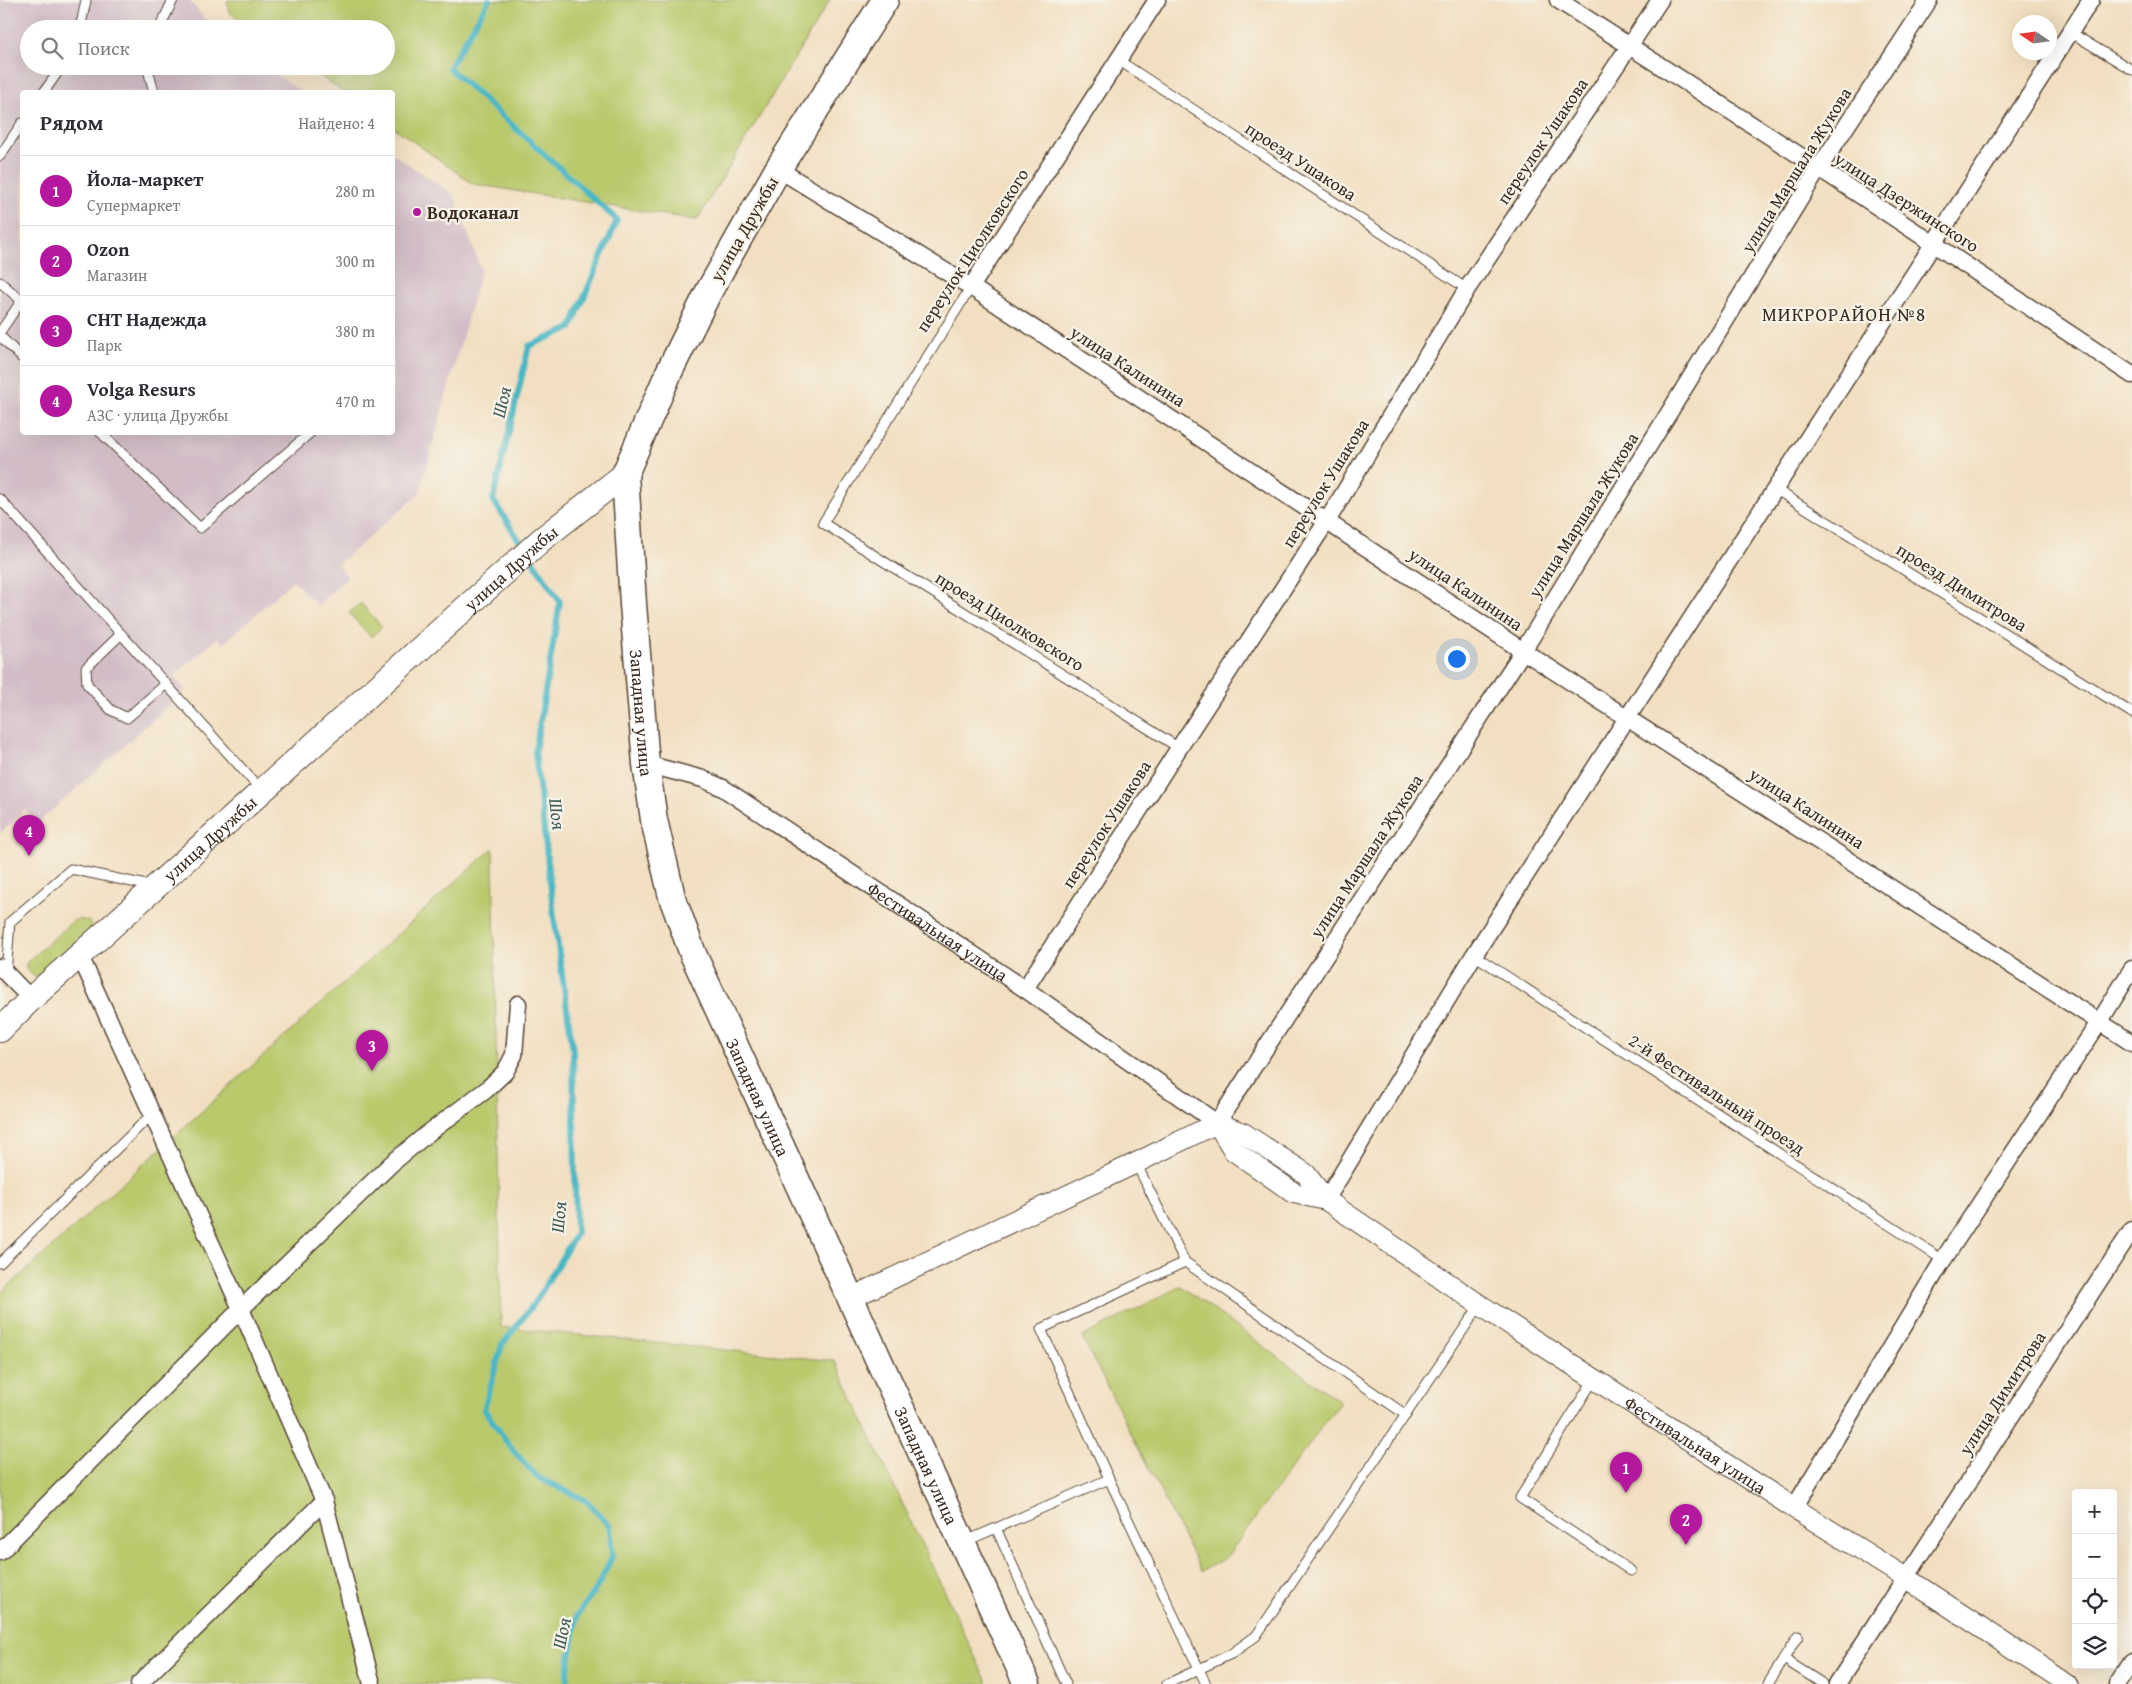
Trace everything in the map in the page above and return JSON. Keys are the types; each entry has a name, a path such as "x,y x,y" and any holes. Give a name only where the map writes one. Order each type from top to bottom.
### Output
{"main road":[{"name":"улица Дружбы","path":"0,1030 31,999 541,540 625,474 669,372 709,291 778,169 885,0"},
{"name":"Западная улица","path":"625,474 646,764 662,858 672,897 693,954 1027,1684"}],"street":[{"name":"переулок Циолковского","path":"971,287 1157,0"},
{"name":"улица Дзержинского","path":"1558,0 1820,168 2132,375"},
{"name":"переулок Ушакова","path":"1025,989 1327,520 1467,289 1660,0"},
{"name":"улица Маршала Жукова","path":"1216,1123 1523,651 1820,168 1929,0"},
{"path":"1326,1200 1474,955 2091,0"},
{"name":"улица Калинина","path":"778,169 971,287 1523,651 2132,1043"},
{"name":"Фестивальная улица","path":"646,764 703,779 724,788 1025,989 1216,1123 1234,1151 1294,1193 1326,1200 1480,1305 1906,1578 2067,1684"},
{"path":"80,956 241,1309 324,1500 372,1684"},
{"path":"1794,1508 1943,1260 2100,1022 2132,969"},
{"path":"3,970 31,999"},
{"path":"0,1552 241,1309 391,1164 427,1134 486,1090 505,1072 514,1055 518,1004"},
{"path":"850,1298 1136,1163 1216,1123"},
{"name":"улица Димитрова","path":"1837,1684 2132,1230"},
{"path":"139,1684 324,1500"},
{"path":"2118,1684 2132,1663"}],"lane":[{"path":"82,20 86,0"},
{"path":"163,20 173,0"},
{"path":"2070,32 2132,70"},
{"name":"проезд Ушакова","path":"1118,60 1467,289"},
{"path":"45,90 56,75"},
{"path":"149,75 153,90"},
{"path":"0,156 20,126"},
{"path":"0,282 20,298"},
{"name":"переулок Циолковского","path":"823,523 971,287"},
{"path":"0,332 20,303"},
{"path":"0,336 20,356"},
{"path":"103,435 200,528 308,435"},
{"name":"проезд Димитрова","path":"1775,489 2132,713"},
{"path":"0,499 262,792"},
{"name":"проезд Циолковского","path":"823,523 1179,748"},
{"path":"121,634 86,668 87,684 111,710 127,718 166,684"},
{"path":"3,970 10,922 71,869 156,886"},
{"name":"2-й Фестивальный проезд","path":"1474,955 1943,1260"},
{"path":"0,1263 152,1114"},
{"path":"1136,1163 1185,1262 1406,1415"},
{"path":"1185,1262 1041,1329 1108,1479 1206,1684"},
{"path":"1167,1684 1231,1654 1256,1636 1480,1305"},
{"path":"1594,1379 1520,1498 1631,1571"},
{"path":"963,1543 1108,1479"},
{"path":"996,1528 1066,1684"},
{"path":"1768,1684 1798,1636"},
{"path":"1784,1658 1824,1684"}],"shaded area":[{"name":"Водоканал","path":"0,0 189,0 206,20 20,20 20,75 276,75 299,90 20,90 20,435 395,435 395,155 454,195 481,270 419,494 337,565 348,577 317,605 293,580 223,644 218,638 173,676 186,690 36,825 25,809 0,834"}],"green space":[{"path":"227,0 830,0 697,220 473,184 395,128 395,90 340,90 319,75 395,75 395,20 240,20 229,12"},
{"path":"361,603 382,627 371,637 349,613"},
{"path":"493,848 501,1327 835,1361 988,1684 0,1684 0,1294"},
{"path":"78,919 88,921 91,924 91,929 39,975 33,976 26,969 28,961 73,921"},
{"path":"1181,1286 1340,1402 1226,1558 1201,1571 1082,1337"}],"waterway":[{"name":"Шоя","path":"489,0 449,68 617,220 571,328 529,346 493,500 524,548"},
{"name":"Шоя","path":"530,556 560,602 535,752 555,925 573,1051 576,1234 536,1301 502,1345 484,1409 511,1448 537,1477 587,1501 610,1527 612,1557 599,1584 577,1616 567,1675 568,1684"}],"place":[{"name":"Водоканал","path":"417,212"},
{"name":"Volga Resurs","path":"29,856"},
{"name":"СНТ Надежда","path":"372,1071"},
{"name":"Йола-маркет","path":"1626,1493"},
{"name":"Ozon","path":"1686,1545"}],"district":[{"name":"МИКРОРАЙОН №8","path":"1844,314"}]}
